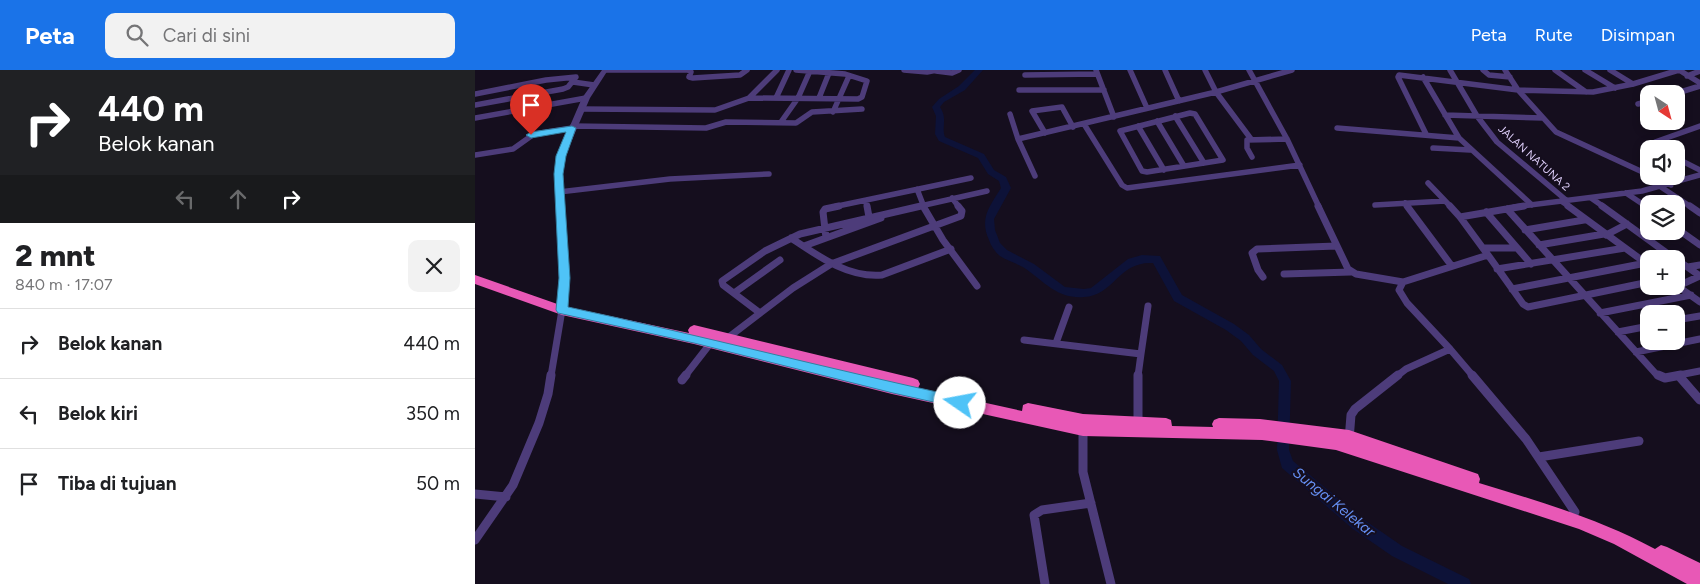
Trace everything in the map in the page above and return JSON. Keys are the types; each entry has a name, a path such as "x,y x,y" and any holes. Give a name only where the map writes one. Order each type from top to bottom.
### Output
{"highway":[{"path":"479,277 562,306 719,340 829,368 1083,425 1261,430 1306,434 1349,442 1575,512 1612,526 1700,571"},
{"path":"1349,442 1588,524 1700,582"}],"street":[{"path":"475,540 505,497 521,468 545,405 565,278 559,192 561,156 586,98 605,70 690,70 689,77 693,78 740,75 747,70"},
{"path":"661,79 666,70"},
{"path":"749,98 777,70"},
{"path":"776,98 789,70"},
{"path":"581,109 715,110 749,98 858,99 863,96 867,79 796,70"},
{"path":"904,70 937,70 952,73 959,70"},
{"path":"1130,70 1145,109 1184,166"},
{"path":"1165,70 1179,101"},
{"path":"1205,70 1216,92 1251,139"},
{"path":"1249,70 1287,139 1345,266 1351,272"},
{"path":"1018,139 1216,92 1292,70"},
{"name":"JALAN NATUNA 2","path":"1450,70 1477,116 1497,142 1584,220 1640,259"},
{"path":"1483,70 1489,75 1510,77"},
{"path":"1505,70 1518,90 1558,133 1640,171"},
{"path":"1555,70 1586,92"},
{"path":"1585,70 1615,88"},
{"path":"1610,70 1633,84"},
{"path":"1426,134 1398,77 1404,74 1518,90 1586,92 1633,84 1679,70 1700,85"},
{"path":"781,122 798,98 810,71"},
{"path":"1687,76 1700,71"},
{"path":"1025,75 1097,72 1113,117"},
{"path":"819,98 829,73"},
{"path":"475,94 576,76 573,82 563,89 475,105"},
{"path":"833,112 849,76"},
{"path":"1423,77 1459,138 1532,205"},
{"path":"573,82 594,85"},
{"path":"1685,90 1700,85"},
{"path":"505,100 506,88"},
{"path":"492,102 494,90"},
{"path":"1019,90 1104,90"},
{"path":"475,118 586,98"},
{"path":"1045,133 1031,111 1062,107 1073,126"},
{"path":"475,155 515,148 534,134 572,127 706,128 726,122 798,123 809,113 862,109"},
{"path":"1010,114 1018,139 1035,176"},
{"path":"1194,114 1223,158 1220,161 1204,164 1144,172 1119,132 1175,116 1194,114"},
{"path":"1445,115 1543,118"},
{"path":"1175,116 1204,164"},
{"path":"1084,124 1122,185 1127,188 1300,165"},
{"path":"1138,126 1164,170"},
{"path":"1661,140 1700,126"},
{"path":"1337,128 1459,138"},
{"path":"1252,157 1246,142 1251,139 1287,139"},
{"path":"1433,148 1470,150"},
{"path":"1685,162 1700,170"},
{"path":"559,192 678,178 769,174"},
{"path":"1685,180 1700,175"},
{"path":"826,238 824,227 825,209 971,178"},
{"path":"1428,183 1460,217 1497,270 1523,304 1528,307 1640,284"},
{"path":"1460,217 1671,185"},
{"path":"1661,187 1700,213"},
{"path":"917,189 921,206 933,227 977,286"},
{"path":"760,313 722,284 723,279 765,251 791,238 824,227 987,191"},
{"path":"1626,193 1640,203"},
{"path":"682,380 719,340 831,264 962,215 962,211 952,198"},
{"path":"1591,198 1663,250"},
{"path":"866,200 869,218"},
{"path":"1375,204 1445,201"},
{"path":"1405,203 1451,265"},
{"path":"1507,209 1660,377 1679,376 1700,371"},
{"path":"1486,212 1531,264"},
{"path":"804,246 876,221 889,213"},
{"path":"1525,230 1584,220"},
{"path":"1539,245 1605,234 1627,224"},
{"path":"1685,234 1700,245"},
{"path":"791,238 831,264 875,276 951,249"},
{"path":"1263,277 1257,270 1253,253 1255,249 1336,246"},
{"path":"1483,248 1516,248"},
{"path":"1497,270 1625,248"},
{"path":"1284,274 1351,272 1403,282 1451,265 1488,255"},
{"path":"733,293 780,260"},
{"path":"1512,289 1640,265"},
{"path":"1685,265 1700,276 1685,282"},
{"path":"1688,267 1700,265"},
{"path":"1403,282 1399,288 1401,296 1449,349 1539,457 1575,512"},
{"path":"1685,291 1700,302"},
{"path":"1600,313 1691,295"},
{"path":"1138,427 1141,354 1148,306"},
{"path":"1056,343 1069,307"},
{"path":"1685,318 1700,316"},
{"path":"1618,332 1640,328"},
{"path":"1636,352 1700,339"},
{"path":"1024,340 1141,354"},
{"path":"1349,442 1351,415 1357,407 1406,369 1449,349"},
{"path":"1679,376 1700,400"},
{"path":"1083,425 1082,464 1111,584"},
{"path":"1539,457 1601,449 1639,441"},
{"path":"475,494 505,497"},
{"path":"1045,584 1034,515 1042,510 1091,503"}],"waterway":[{"name":"Sungai Kelekar","path":"979,70 962,88 945,98 936,107 941,116 939,134 942,139 981,156 991,172 1003,179 1006,188 993,210 989,222 993,239 1000,251 1034,269 1061,290 1075,293 1093,291 1101,287 1131,261 1142,258 1156,259 1178,298 1230,327 1278,368 1285,381 1283,450 1287,464 1358,524 1397,551 1464,584"}],"route":[{"path":"531,135 538,132 572,128 561,156 559,174 565,278 562,310 720,345 960,403"}]}
